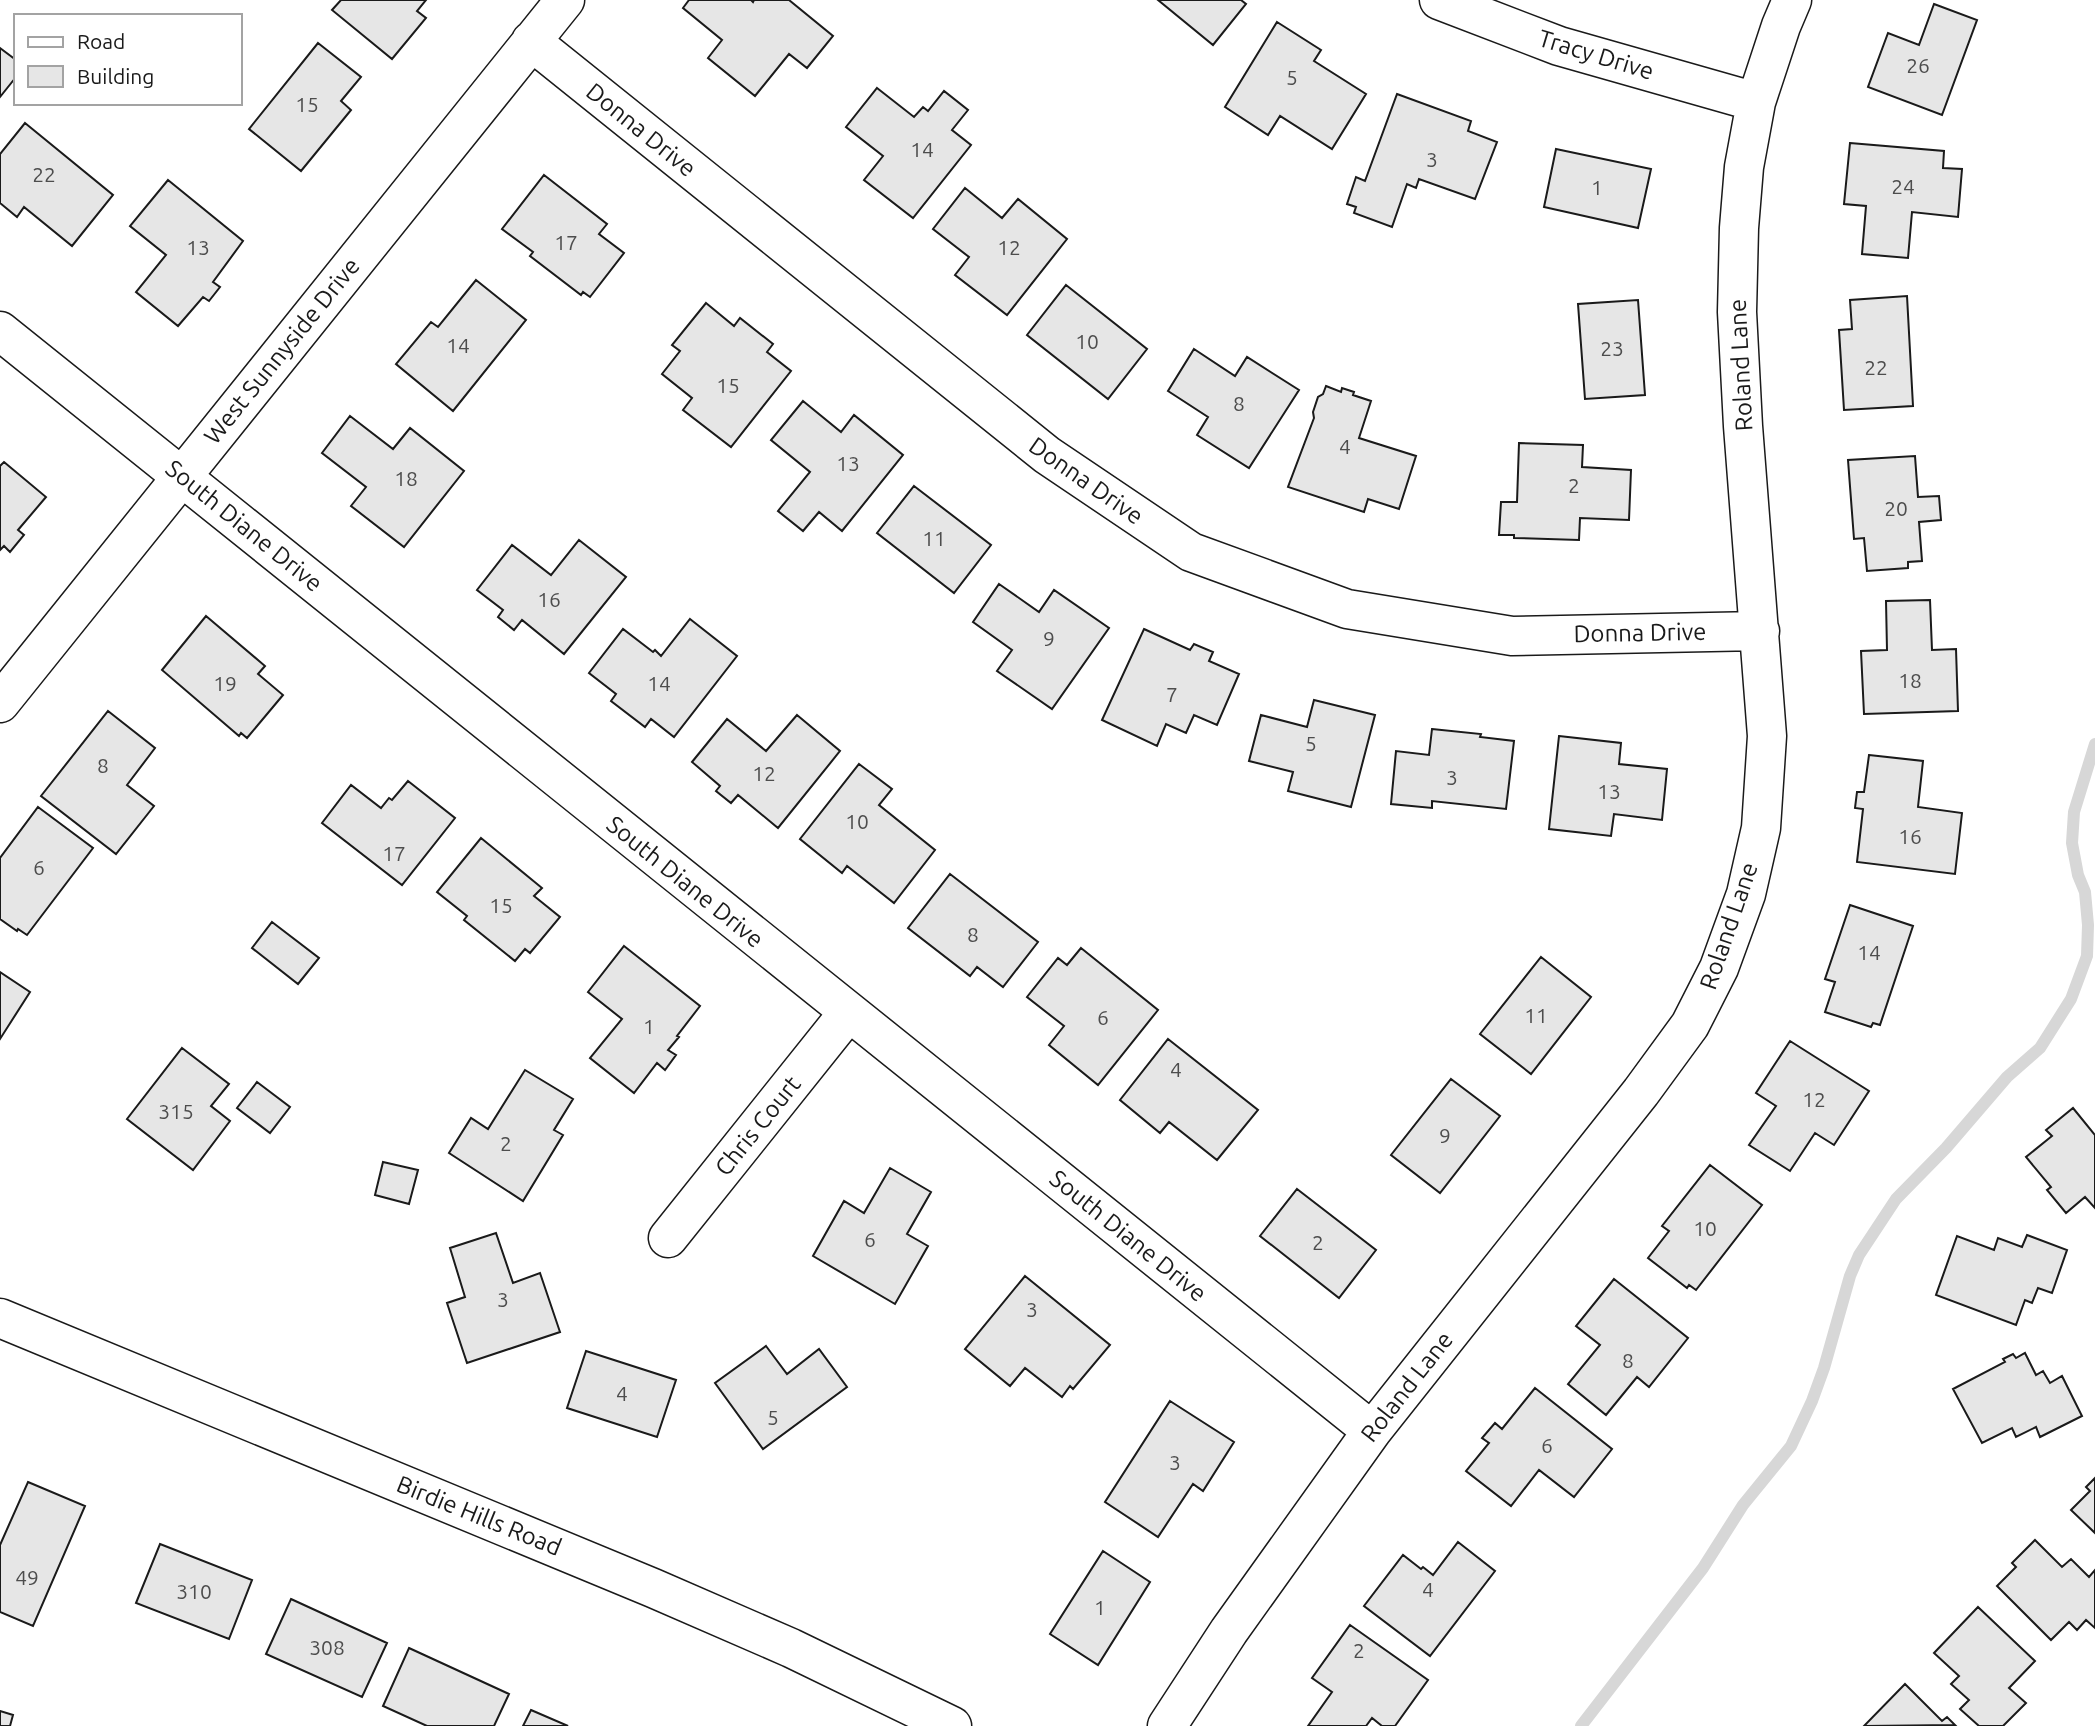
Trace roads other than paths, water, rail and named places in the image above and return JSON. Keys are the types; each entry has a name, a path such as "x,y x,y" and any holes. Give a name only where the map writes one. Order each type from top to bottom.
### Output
{"street":[{"name":"West Sunnyside Drive","path":"0,703 565,0"},
{"name":"Tracy Drive","path":"1440,0 1559,46 1756,102"},
{"name":"Roland Lane","path":"1167,1726 1229,1631 1372,1431 1641,1092 1690,1025 1719,968 1746,894 1760,828 1767,736 1743,426 1737,312 1739,228 1744,167 1756,102 1792,0"},
{"name":"Donna Drive","path":"531,41 1046,456 1191,552 1347,609 1512,636 1760,631"},
{"name":"South Diane Drive","path":"0,331 1372,1431"},
{"name":"Chris Court","path":"667,1238 848,1013"},
{"name":"Birdie Hills Road","path":"0,1318 653,1588 791,1648 952,1726"}],"waterway":[{"path":"1581,1726 1703,1568 1743,1505 1791,1446 1824,1368 1850,1276 1859,1255 1896,1199 1946,1148 2007,1077 2040,1048 2071,999 2087,956 2088,925 2085,892 2078,875 2072,843 2074,812 2095,744"}]}
